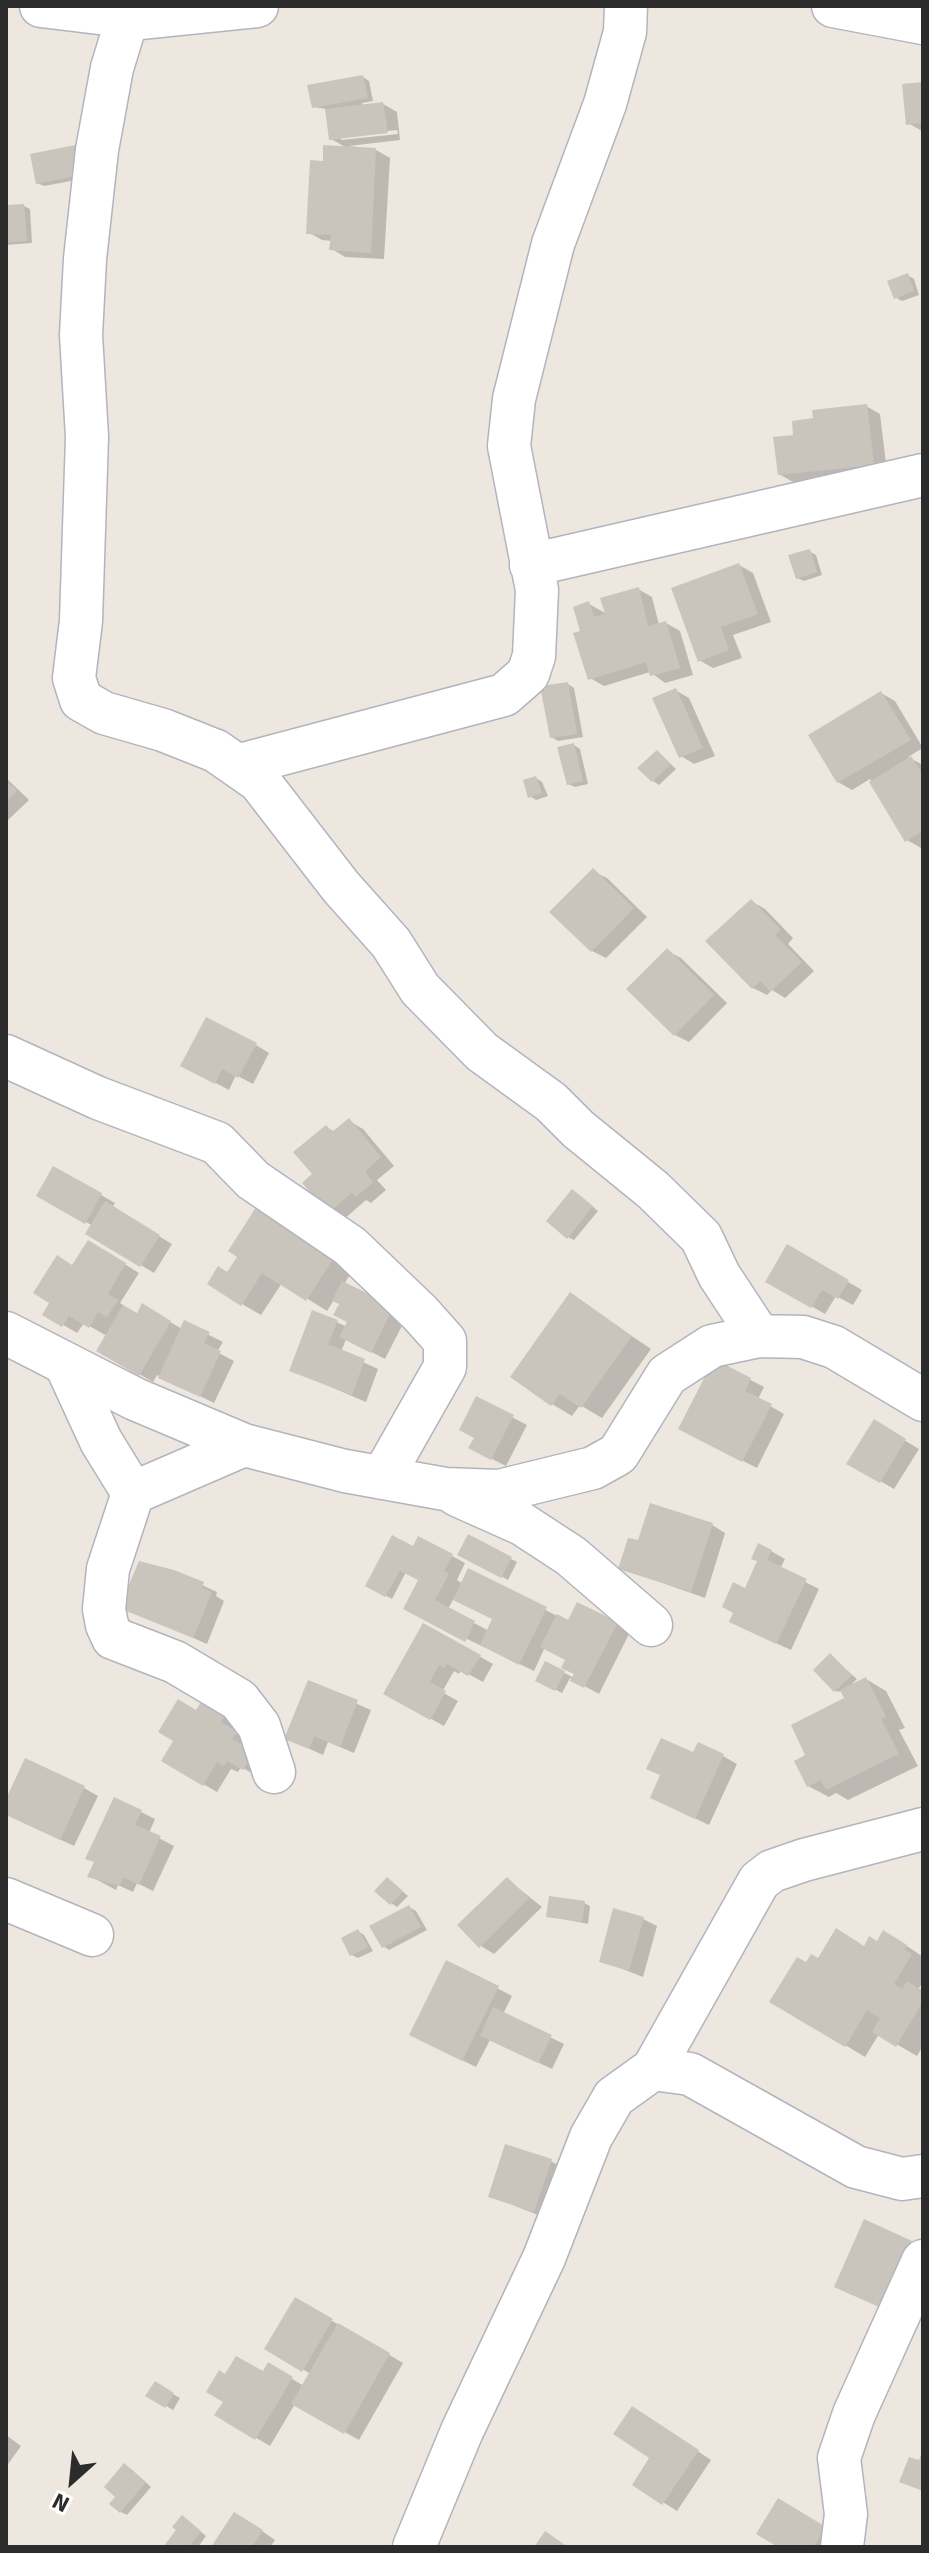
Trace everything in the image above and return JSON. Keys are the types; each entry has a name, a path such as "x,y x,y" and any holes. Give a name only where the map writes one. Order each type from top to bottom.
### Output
{"street":[{"path":"41,6 128,16 185,15 257,6"},
{"path":"240,765 504,695 528,674 534,656 537,590 509,446 514,399 553,244 605,104 625,32 626,6"},
{"path":"833,6 923,23"},
{"path":"128,16 112,68 97,150 85,259 81,335 87,437 81,621 74,678 81,700 92,708 194,742 240,765 259,781 341,887 391,943 420,989 482,1052 551,1102 578,1129 653,1190 701,1237 719,1275 759,1336"},
{"path":"531,565 923,475"},
{"path":"6,1056 98,1098 217,1143 253,1180 350,1246 445,1341 445,1367 382,1478"},
{"path":"6,1333 135,1399 244,1445 382,1478 445,1489 499,1491 593,1468 618,1454 667,1375 712,1346 759,1336 803,1337 834,1347 923,1400"},
{"path":"66,1365 101,1441 133,1493"},
{"path":"244,1445 133,1493 108,1569 104,1609 113,1638 175,1662 239,1700 259,1726 274,1772"},
{"path":"445,1489 522,1524 559,1548 651,1625"},
{"path":"414,2547 462,2431 544,2258 591,2137 614,2097 653,2069 759,1881 772,1871 804,1860 923,1829"},
{"path":"6,1899 92,1935"},
{"path":"653,2069 690,2074 856,2167 902,2179 923,2176"},
{"path":"842,2547 846,2514 839,2458 854,2414 923,2261"}],"building":[{"path":"363,75 368,98 312,108 307,85"},
{"path":"923,82 923,123 906,125 902,84"},
{"path":"383,102 388,133 329,140 325,109"},
{"path":"75,145 81,175 36,184 30,154"},
{"path":"323,145 376,148 371,253 329,250 331,235 306,234 310,160 323,161"},
{"path":"24,204 27,241 6,242 6,205"},
{"path":"908,273 914,291 894,299 887,281"},
{"path":"867,404 874,465 778,475 773,437 793,435 792,421 813,418 812,410"},
{"path":"810,549 817,572 796,579 788,555"},
{"path":"739,563 758,614 721,627 729,650 698,662 671,588"},
{"path":"639,587 648,626 666,621 680,668 650,676 646,662 588,680 573,633 580,631 573,607 589,601 594,617 605,614 600,598"},
{"path":"568,682 577,734 550,738 540,686"},
{"path":"676,688 703,748 679,758 652,698"},
{"path":"881,691 911,740 837,783 808,735"},
{"path":"574,743 583,781 567,785 557,747"},
{"path":"657,750 671,764 652,782 637,768"},
{"path":"911,756 923,775 923,831 905,842 869,782"},
{"path":"536,776 542,793 528,798 523,780"},
{"path":"6,781 17,791 6,802"},
{"path":"593,868 634,908 591,952 549,912"},
{"path":"751,899 781,930 775,935 802,962 770,992 761,981 752,989 705,941"},
{"path":"667,948 714,995 674,1036 626,989"},
{"path":"206,1017 257,1043 238,1078 222,1069 215,1084 180,1066"},
{"path":"349,1118 381,1157 365,1172 373,1182 356,1197 352,1193 328,1213 302,1183 312,1174 293,1152 326,1125 332,1132"},
{"path":"53,1166 102,1193 85,1224 36,1196"},
{"path":"572,1189 593,1206 567,1239 546,1221"},
{"path":"105,1201 160,1235 140,1267 85,1234"},
{"path":"260,1201 338,1251 306,1301 262,1273 241,1306 207,1284 218,1266 227,1272 237,1257 228,1251"},
{"path":"88,1240 126,1263 108,1294 118,1300 107,1317 98,1312 89,1328 69,1316 62,1327 42,1315 49,1303 33,1293 57,1255 72,1265"},
{"path":"787,1244 849,1280 838,1299 822,1290 811,1308 765,1282"},
{"path":"342,1281 394,1306 371,1353 339,1337 347,1322 333,1315 339,1304 332,1301"},
{"path":"570,1292 632,1336 581,1408 560,1394 551,1406 510,1377"},
{"path":"142,1303 171,1321 139,1376 96,1351 123,1305 137,1313"},
{"path":"312,1310 338,1320 328,1344 365,1359 352,1395 289,1371"},
{"path":"184,1320 210,1332 204,1343 221,1351 200,1397 158,1378"},
{"path":"714,1359 751,1378 745,1391 772,1404 742,1462 678,1429"},
{"path":"476,1396 514,1415 491,1460 468,1448 474,1438 459,1430"},
{"path":"874,1419 906,1439 880,1483 846,1464"},
{"path":"650,1503 713,1523 691,1592 618,1569 628,1538 638,1540"},
{"path":"468,1534 512,1557 501,1578 457,1555"},
{"path":"392,1535 413,1546 418,1536 453,1554 444,1571 449,1574 435,1600 475,1621 465,1642 403,1609 418,1580 400,1571 407,1558 385,1597 365,1586"},
{"path":"758,1543 772,1550 767,1560 807,1579 776,1644 729,1622 733,1613 722,1607 733,1582 745,1588 757,1561 751,1559"},
{"path":"139,1561 204,1582 202,1588 212,1592 193,1638 119,1608"},
{"path":"468,1568 547,1607 519,1665 480,1645 492,1619 453,1600"},
{"path":"577,1602 618,1622 584,1688 570,1681 574,1674 561,1668 565,1660 540,1647 557,1614 568,1620"},
{"path":"423,1623 481,1655 468,1676 447,1664 445,1668 439,1665 430,1682 446,1691 430,1720 383,1694"},
{"path":"830,1653 852,1675 834,1692 813,1670"},
{"path":"545,1661 565,1671 555,1691 535,1681"},
{"path":"866,1677 886,1717 881,1719 899,1754 826,1790 821,1780 807,1787 794,1761 805,1755 791,1725 844,1698 840,1690"},
{"path":"308,1680 358,1700 340,1747 314,1736 309,1749 284,1739"},
{"path":"178,1699 196,1710 203,1699 227,1713 221,1722 236,1731 232,1739 254,1752 243,1770 227,1761 224,1766 217,1762 203,1786 161,1761 173,1741 158,1732"},
{"path":"661,1738 693,1752 698,1742 724,1754 695,1819 650,1798 660,1775 646,1769"},
{"path":"25,1758 85,1786 60,1840 6,1815 6,1799"},
{"path":"114,1797 142,1810 135,1825 161,1836 139,1885 123,1877 119,1886 87,1877 94,1862 85,1859"},
{"path":"387,1877 403,1891 390,1905 374,1891"},
{"path":"507,1877 529,1898 479,1948 457,1925"},
{"path":"549,1896 585,1901 582,1922 546,1917"},
{"path":"409,1905 421,1927 382,1948 369,1926"},
{"path":"613,1908 644,1917 629,1971 599,1962"},
{"path":"836,1928 864,1946 869,1936 877,1941 883,1930 907,1945 904,1949 912,1954 894,1984 902,1989 907,1981 923,1991 923,2001 896,2047 872,2032 880,2018 867,2010 845,2047 769,2002 797,1957 806,1962 811,1954 818,1958"},
{"path":"358,1929 368,1947 350,1956 341,1938"},
{"path":"446,1960 499,1986 462,2061 409,2035"},
{"path":"493,2007 552,2035 538,2063 480,2036"},
{"path":"505,2144 552,2159 534,2212 488,2197"},
{"path":"864,2219 912,2241 888,2311 834,2287"},
{"path":"295,2297 333,2319 302,2372 264,2349"},
{"path":"338,2323 390,2353 344,2434 291,2404"},
{"path":"236,2356 263,2371 268,2362 293,2377 255,2440 214,2415 223,2402 206,2392 219,2370 225,2374"},
{"path":"155,2381 174,2393 165,2408 145,2396"},
{"path":"632,2406 699,2450 662,2505 632,2485 649,2458 613,2434"},
{"path":"923,2450 923,2491 899,2482 909,2457 919,2460"},
{"path":"124,2463 146,2482 120,2513 109,2504 115,2497 104,2487"},
{"path":"778,2498 826,2527 814,2547 778,2547 756,2534"},
{"path":"234,2512 263,2530 252,2547 211,2547"},
{"path":"182,2515 201,2531 189,2547 163,2547 176,2530 172,2527"},
{"path":"545,2531 568,2547 534,2547"}]}
